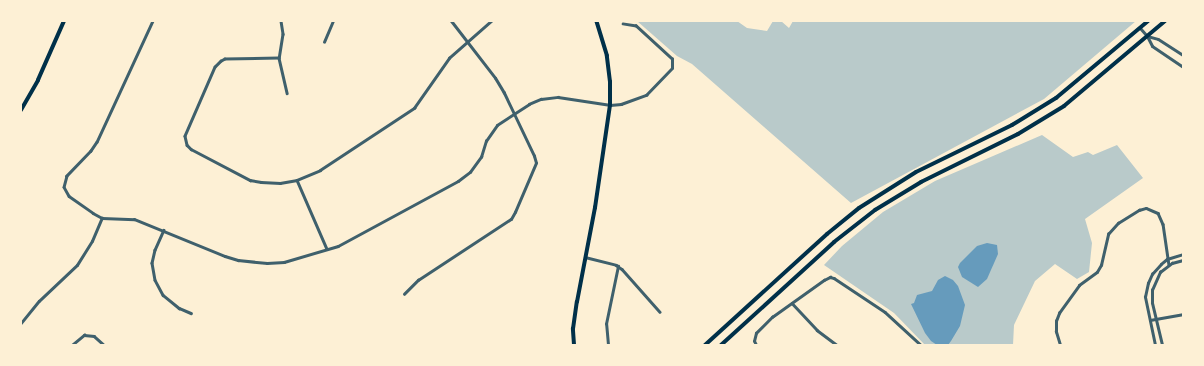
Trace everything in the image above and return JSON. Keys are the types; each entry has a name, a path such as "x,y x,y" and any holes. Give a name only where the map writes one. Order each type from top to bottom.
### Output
{"main road":[{"path":"21,110 38,80 64,21"},
{"path":"574,345 573,328 576,302 595,208 610,105 610,82 607,56 596,21"},
{"path":"705,345 827,234 859,208 916,172 1012,125 1056,98 1148,21"},
{"path":"721,345 834,242 875,210 922,182 1018,134 1064,106 1166,21"}],"street":[{"path":"153,21 97,142 67,176 64,187 69,196 102,218 134,219 225,256 252,262 267,263 284,262 338,246 458,180 470,172 481,157 486,141 497,125 514,113 540,99 558,98 610,105 621,104 646,95 672,68 672,62 669,56 636,26 623,24"},
{"path":"280,21 283,34 279,58 287,93"},
{"path":"324,42 334,21"},
{"path":"404,294 418,280 511,219 536,163 514,113 495,78 451,21"},
{"path":"279,58 225,59 215,67 185,136 187,144 191,149 250,180 280,183 297,180 320,170 414,108 442,67 467,41 491,21"},
{"path":"1140,28 1147,36 1152,46 1183,67"},
{"path":"1147,36 1158,39 1183,55"},
{"path":"297,180 327,249"},
{"path":"1060,345 1056,332 1056,321 1058,314 1079,285 1097,272 1101,265 1108,234 1118,223 1139,210 1146,208 1158,213 1164,224 1167,259 1170,265"},
{"path":"21,323 39,301 77,265 92,241 102,218"},
{"path":"164,230 155,250 152,263 154,280 163,295 179,308 191,313"},
{"path":"1156,345 1150,320 1146,290 1152,274 1167,259 1183,254"},
{"path":"585,257 618,266 660,312"},
{"path":"1162,345 1156,319 1152,290 1160,272 1170,265 1183,260"},
{"path":"608,345 606,324 618,266"},
{"path":"756,345 754,341 756,333 772,317 824,280 834,278 885,312 921,345"},
{"path":"792,303 817,330 837,345"},
{"path":"1150,320 1183,314"},
{"path":"72,345 84,335 94,336 104,345"}],"shaded area":[{"path":"637,21 737,21 747,28 767,31 773,21 781,21 789,28 793,21 1136,21 1044,99 851,203 692,64 677,56"},
{"path":"1042,135 1073,157 1088,152 1093,155 1117,145 1143,178 1085,219 1092,243 1089,272 1077,279 1055,264 1035,281 1014,325 1013,345 925,345 894,313 824,265 842,246 883,212 935,181"}],"water":[{"path":"987,243 997,245 998,254 987,279 978,287 962,277 958,267 960,263 977,246"},
{"path":"945,276 953,280 958,286 965,305 960,326 951,341 948,345 937,345 931,341 925,333 911,304 914,303 917,295 932,291 938,280"}]}
